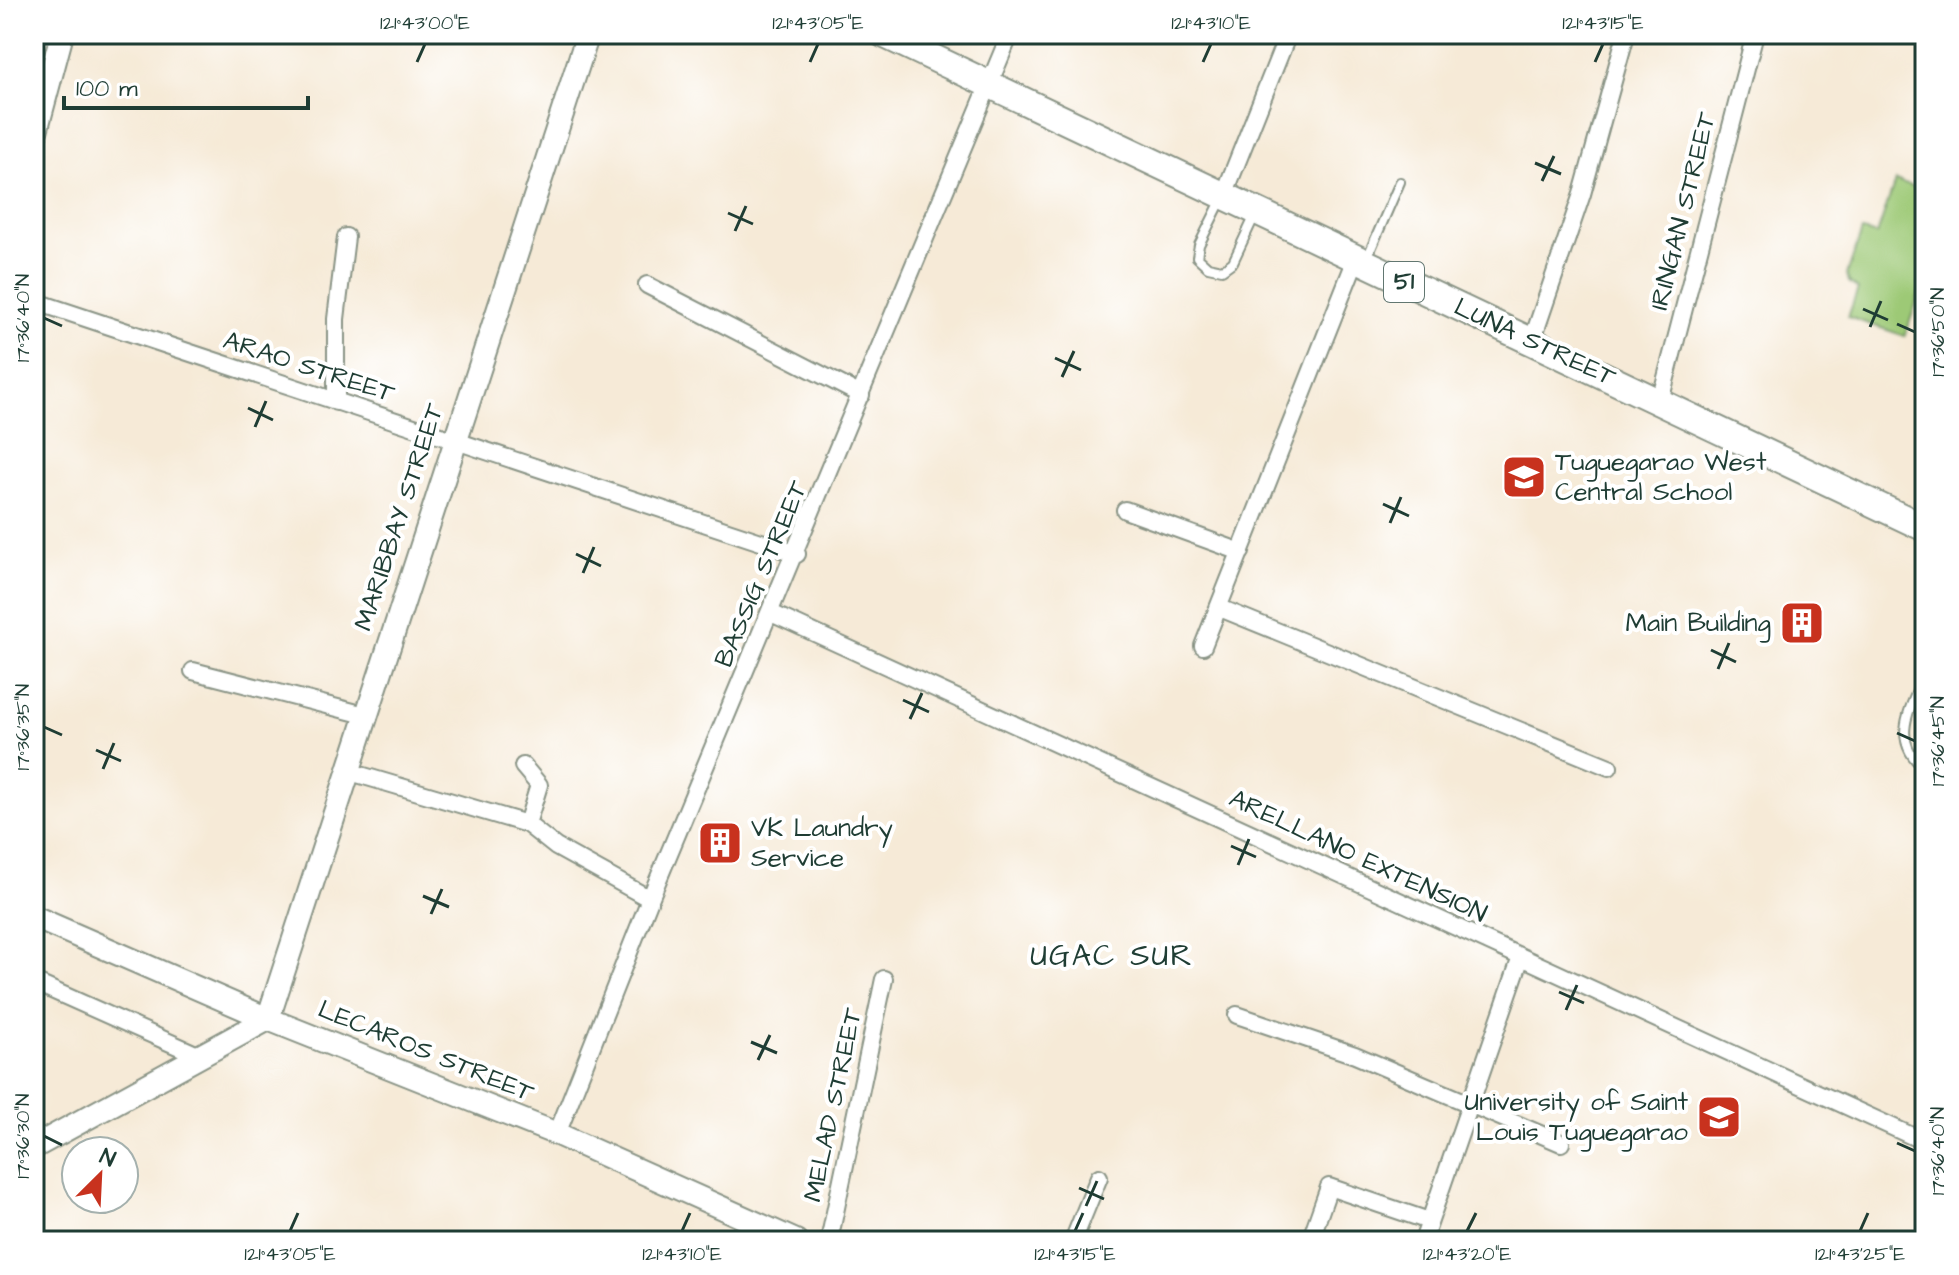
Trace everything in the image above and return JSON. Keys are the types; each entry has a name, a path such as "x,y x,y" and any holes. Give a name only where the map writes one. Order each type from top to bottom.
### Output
{"main road":[{"name":"LUNA STREET","path":"883,34 1925,528"}],"street":[{"path":"35,134 62,34"},
{"name":"MARIBBAY STREET","path":"268,1019 453,439 588,34"},
{"name":"BASSIG STREET","path":"557,1134 650,899 797,554 1010,34"},
{"path":"1224,195 1288,34"},
{"path":"1532,341 1582,194 1626,34"},
{"name":"IRINGAN STREET","path":"1660,401 1755,34"},
{"path":"336,402 336,319 346,237"},
{"path":"1203,646 1360,261"},
{"path":"647,285 861,395"},
{"name":"ARAO STREET","path":"34,301 797,554"},
{"path":"1125,510 1241,552"},
{"path":"1220,608 1609,767"},
{"name":"ARELLANO EXTENSION","path":"771,613 1925,1142"},
{"path":"193,671 365,715"},
{"path":"523,766 539,785 527,824"},
{"path":"347,771 527,824 556,847 650,899"},
{"name":"LECAROS STREET","path":"34,917 268,1019 557,1134 796,1241"},
{"path":"1423,1241 1521,957"},
{"name":"MELAD STREET","path":"829,1241 884,979"},
{"path":"34,982 200,1056"},
{"path":"1237,1015 1355,1055 1561,1143"},
{"path":"34,1147 268,1019"},
{"path":"1073,1241 1099,1177"},
{"path":"1310,1241 1329,1187 1429,1221"}],"lane":[{"path":"1360,261 1400,182"},
{"path":"1224,195 1199,245 1197,257 1208,267 1222,270 1233,262 1257,211"},
{"path":"1925,673 1903,728 1904,743 1912,758 1925,769"}],"green space":[{"path":"1895,181 1925,191 1925,276 1905,336 1848,317 1858,289 1849,282 1847,274 1862,231 1877,235"}],"place":[{"name":"Tuguegarao West Central School","path":"1524,477"},
{"name":"Main Building","path":"1802,623"},
{"name":"VK Laundry Service","path":"720,843"},
{"name":"University of Saint Louis Tuguegarao","path":"1719,1117"}],"district":[{"name":"UGAC SUR","path":"1112,956"}]}
